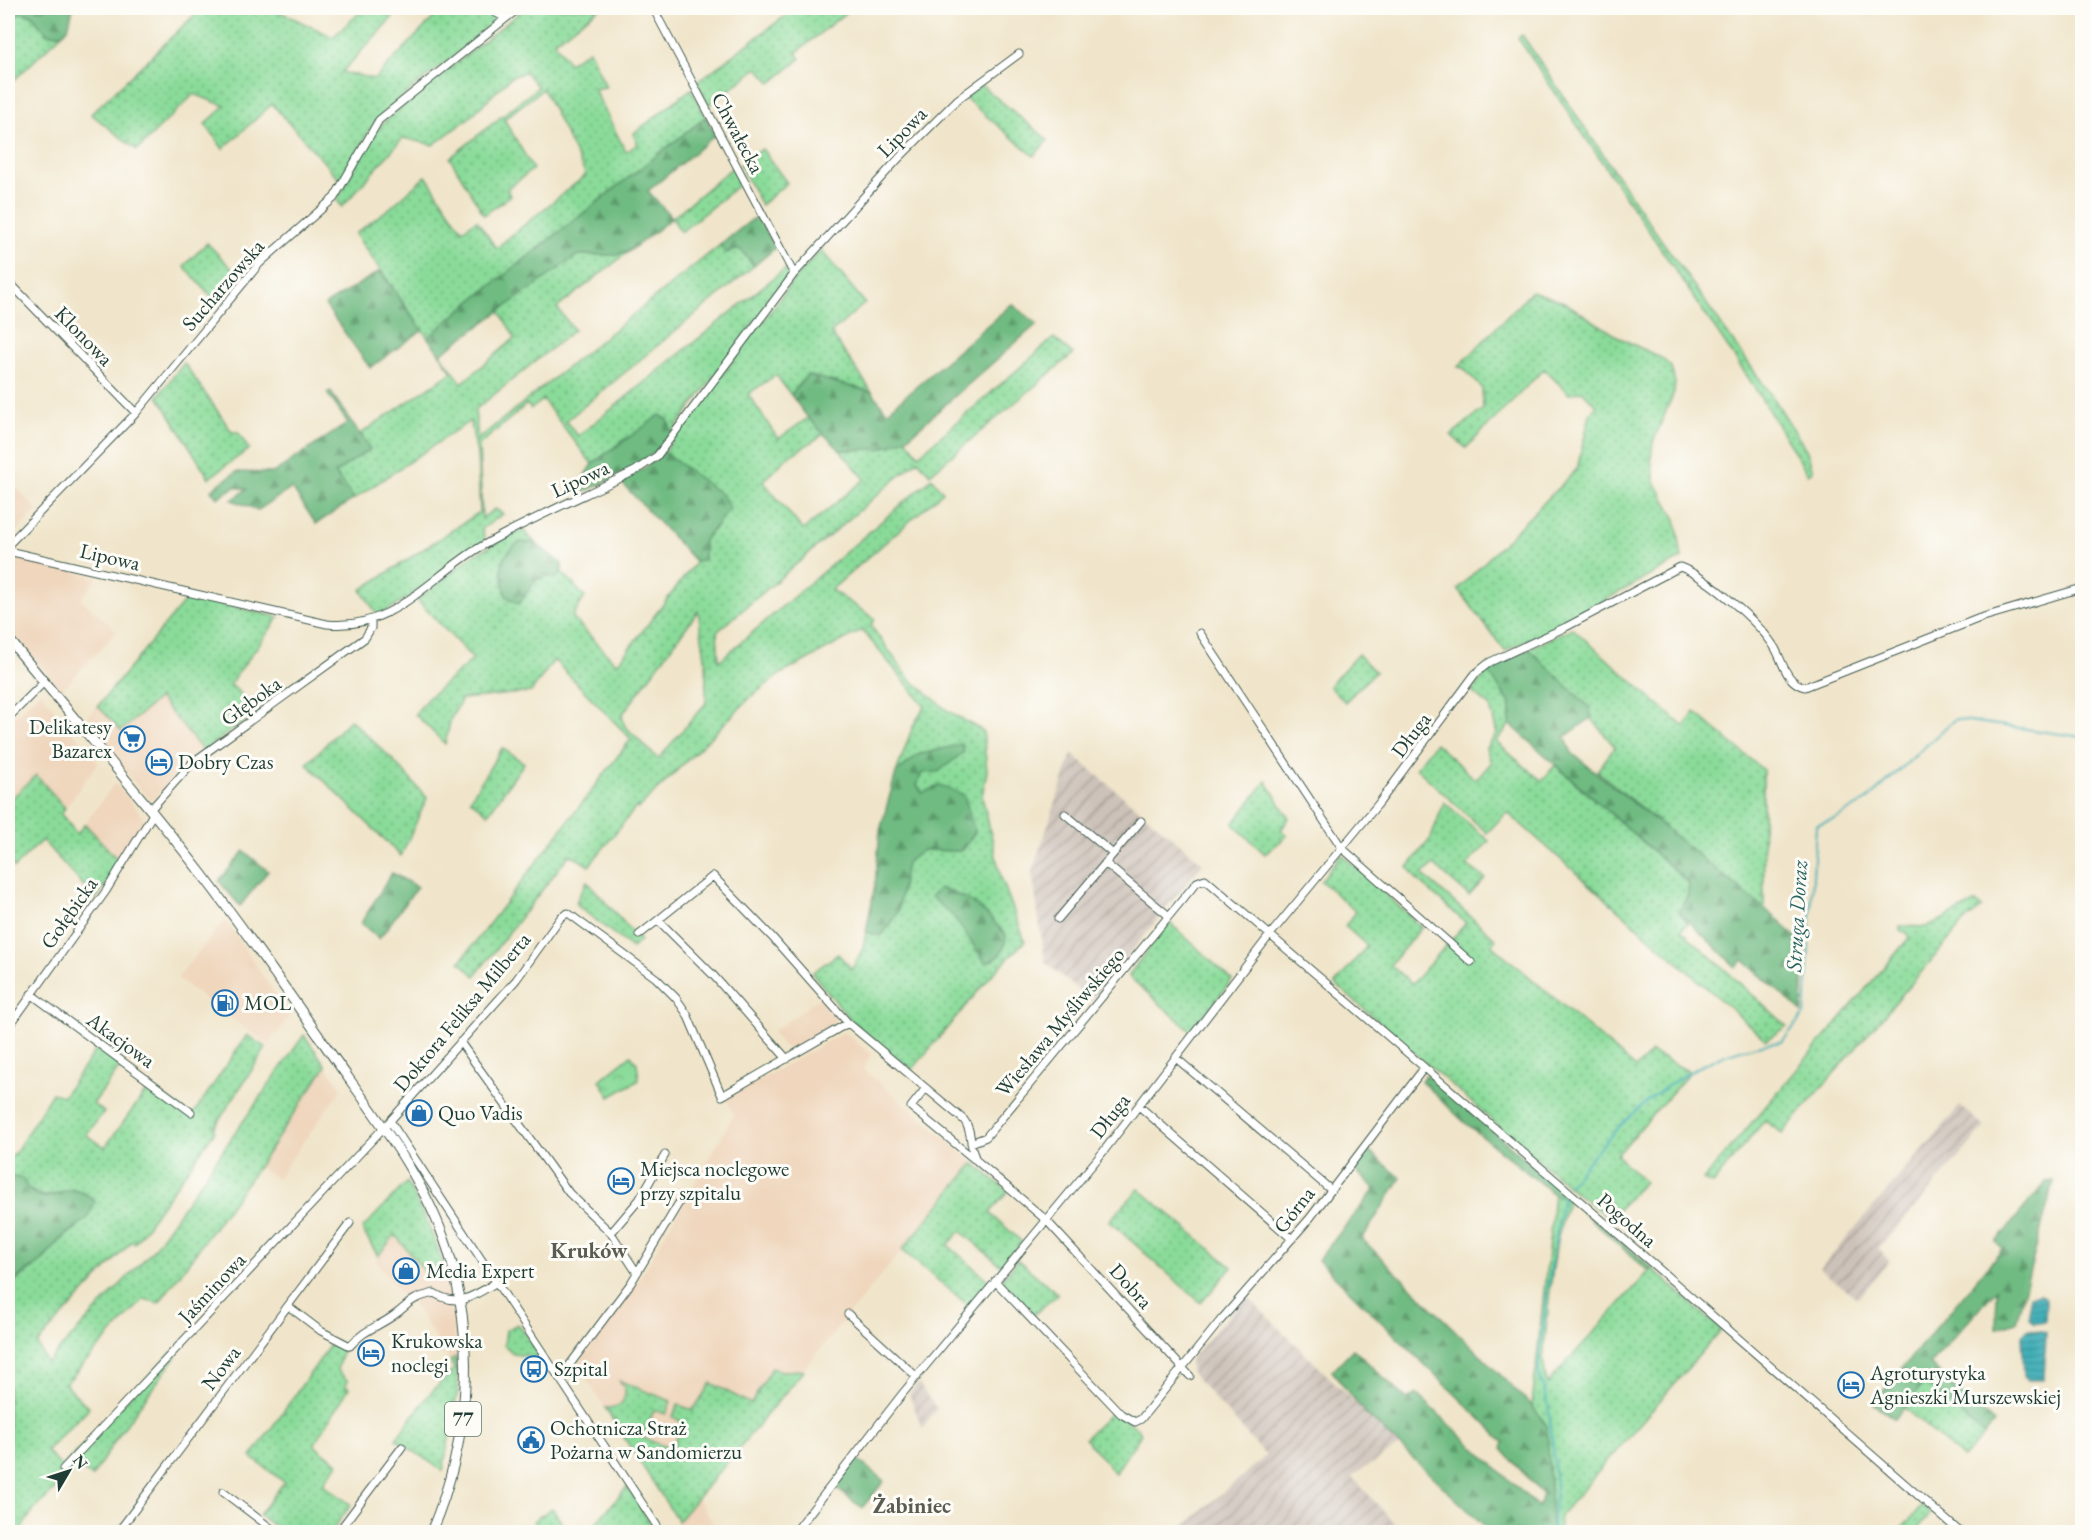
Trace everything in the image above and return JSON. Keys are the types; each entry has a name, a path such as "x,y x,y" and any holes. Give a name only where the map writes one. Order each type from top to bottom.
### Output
{"main road":[{"name":"77","path":"8,638 152,812 234,917 387,1125 431,1207 448,1251 460,1301 466,1352 464,1415 449,1485 431,1533"}],"street":[{"path":"486,8 506,18"},
{"name":"Sucharzowska","path":"8,545 136,413 260,263 334,198 379,120 519,8"},
{"name":"Chwałecka","path":"653,8 794,274"},
{"name":"Lipowa","path":"8,551 327,624 346,625 371,622 402,606 486,544 635,471 657,456 794,274 899,158 958,99 1019,54"},
{"name":"Klonowa","path":"8,281 136,413"},
{"name":"Długa","path":"795,1533 917,1377 1139,1106 1269,936 1446,717 1475,674 1490,662 1566,627 1680,567 1726,597 1756,625 1773,644 1790,678 1805,687 1980,618 2082,588"},
{"name":"Głęboka","path":"152,812 193,762 365,638 371,628 371,622"},
{"path":"1200,633 1342,848 1471,962"},
{"path":"8,718 44,682"},
{"name":"Gołębicka","path":"9,1026 106,891 152,812"},
{"path":"1065,814 1113,854"},
{"path":"1058,919 1141,821"},
{"path":"1105,863 1169,916"},
{"path":"639,935 713,876 772,937 848,1023 964,1120 970,1130 976,1161"},
{"name":"Wiesława Myśliwskiego","path":"971,1143 986,1137 1197,882 1205,879 1269,936"},
{"name":"Doktora Feliksa Milberta","path":"387,1125 516,980 561,917 572,914 656,978 676,998 687,1014 722,1096 787,1059"},
{"path":"658,920 713,975 787,1059 848,1023"},
{"name":"Pogodna","path":"1269,936 1425,1068 1960,1533"},
{"name":"Akacjowa","path":"31,994 190,1112"},
{"path":"460,1042 568,1193 611,1233 637,1273"},
{"path":"1176,1058 1331,1190"},
{"name":"Górna","path":"995,1281 1129,1421 1135,1422 1141,1419 1182,1367 1292,1239 1425,1068"},
{"name":"Dobra","path":"926,1088 911,1107 1046,1220 1190,1376"},
{"path":"1139,1106 1292,1239"},
{"path":"387,1125 559,1374 661,1533"},
{"name":"Jaśminowa","path":"63,1469 387,1125"},
{"path":"611,1233 639,1200 666,1155"},
{"path":"559,1374 579,1354 637,1273 680,1201"},
{"name":"Nowa","path":"118,1533 350,1223"},
{"path":"288,1306 321,1331 350,1346 362,1332 396,1314 413,1298 434,1293 445,1300 460,1301 495,1283"},
{"path":"848,1314 917,1377"},
{"path":"338,1533 402,1447"},
{"path":"223,1492 276,1533"}],"shaded area":[{"path":"8,479 37,510 8,540"},
{"path":"8,555 98,577 81,599 117,631 60,692 8,627"},
{"path":"40,691 98,763 65,808 36,775 14,795 8,788 8,722"},
{"path":"159,698 203,751 189,761 151,801 82,722 98,706 121,731"},
{"path":"1072,754 1203,863 1091,1001 1045,962 1032,872"},
{"path":"115,783 143,817 144,822 120,862 85,824"},
{"path":"225,920 290,1016 268,1045 177,978"},
{"path":"820,998 835,1017 835,1022 790,1048 784,1047 772,1032"},
{"path":"844,1032 871,1054 863,1069 974,1163 697,1498 719,1532 671,1532 678,1522 578,1366 642,1274 731,1120 733,1113 726,1099"},
{"path":"326,1066 342,1088 277,1179 259,1167"},
{"path":"1960,1106 1985,1127 1879,1249 1889,1261 1858,1299 1820,1269"},
{"path":"395,1235 425,1273 444,1265 452,1306 456,1357 450,1361 412,1302 404,1299 376,1260"},
{"path":"1246,1295 1399,1446 1352,1476 1402,1532 1181,1532 1179,1530 1266,1456 1190,1371 1190,1360"},
{"path":"918,1383 937,1409 922,1428 909,1394"}],"green space":[{"path":"8,8 73,8 68,28 62,34 48,34 31,14 19,13 8,26"},
{"path":"202,8 272,8 333,37 365,8 401,8 342,72 375,79 443,8 479,8 501,18 386,110 375,122 340,180 272,104 223,149 205,124 225,106 194,94 137,150 91,114"},
{"path":"525,8 600,8 554,42 569,63 589,50 606,87 594,89 626,152 638,144 633,134 691,89 706,117 460,310 428,338 355,234 391,207 426,176 462,230 477,220 496,248 586,175 543,89 504,119 533,169 507,189 510,196 484,215 450,158 538,87 525,72 511,77 469,118 433,145 403,138 342,207 337,200 374,133 387,119"},
{"path":"796,8 851,8 796,53 800,59 771,83 758,68 709,105 697,82"},
{"path":"19,13 31,14 48,34 62,34 8,86 8,26"},
{"path":"1522,35 1648,221 1776,402 1807,451 1813,471 1808,474 1749,379 1518,38"},
{"path":"981,85 1048,140 1034,156 965,98"},
{"path":"706,117 715,135 648,191 672,218 632,249 617,255 578,255 440,354 428,338 460,310"},
{"path":"762,149 787,183 761,205 740,165"},
{"path":"733,167 741,183 681,232 672,218"},
{"path":"758,215 775,248 754,266 740,249 725,253 720,245"},
{"path":"207,243 241,278 219,305 184,266"},
{"path":"720,245 726,253 740,249 754,266 566,421 578,436 786,268 788,277 672,433 626,438 592,464 543,400 531,409 527,404 479,445 482,518 495,509 503,514 482,529 485,540 405,600 378,616 361,590 480,512 477,453 470,421 354,499 335,473 370,449 360,434 452,372 440,354 462,383 515,338 499,310 578,255 617,255 632,249 557,308 574,330 475,410 478,439"},
{"path":"821,250 865,303 831,333 872,392 807,375 791,395 776,375 748,394 778,439 808,418 826,433 788,457 763,481 803,530 865,479 840,450 880,449 906,439 919,455 1054,338 1073,354 930,474 918,460 717,632 719,661 932,478 943,492 831,590 875,619 871,626 908,677 948,711 983,731 987,771 982,796 1001,877 1025,941 989,978 912,1070 851,1020 812,973 838,954 852,969 863,948 866,932 881,935 898,912 905,863 923,850 961,851 917,785 922,773 918,755 896,773 913,726 925,706 862,630 779,675 751,697 638,809 637,806 589,866 570,854 475,976 460,962 631,739 554,660 531,692 462,699 451,718 445,744 415,714 427,699 473,659 417,600 472,556 522,529 535,543 519,542 519,603 535,581 545,575 556,578 562,572 585,597 572,617 617,664 696,562 704,559 704,540 718,525 684,468 664,452 797,276","holes":["698,611 706,664 706,703 658,759 624,725 622,715"]},
{"path":"380,271 422,330 370,368 325,305"},
{"path":"1532,291 1564,302 1620,338 1661,358 1671,367 1675,383 1674,392 1653,442 1651,459 1655,482 1676,519 1682,558 1563,623 1505,651 1458,589 1577,469 1590,414 1597,406 1582,391 1569,394 1544,369 1466,448 1451,435 1483,409 1482,388 1463,368 1458,367"},
{"path":"1012,304 1037,324 906,439 880,449 840,450 808,418 791,395 807,375 872,392 887,412"},
{"path":"184,363 232,432 238,432 249,449 209,478 158,396"},
{"path":"330,391 370,449 335,473 354,499 316,524 292,488 258,510 232,500 247,489 234,487 217,498 211,490 236,472 273,473 348,423 327,393"},
{"path":"660,415 668,420 672,433 662,445 630,470 580,494 578,486 592,464"},
{"path":"664,452 722,495 730,508 704,540 704,559 696,562 621,482 643,469"},
{"path":"519,542 535,543 562,564 562,572 556,578 545,575 535,581 519,604 506,596 502,566 507,554"},
{"path":"188,597 279,617 230,684 259,711 203,751 159,698 121,731 98,706"},
{"path":"1572,628 1684,727 1695,712 1763,770 1764,910 1597,771 1615,747 1591,718 1590,708 1529,649"},
{"path":"1529,649 1590,708 1591,718 1565,737 1572,753 1781,922 1804,946 1802,1012 1743,960 1736,967 1679,912 1688,895 1689,883 1510,724 1510,703 1487,670"},
{"path":"1358,654 1375,672 1345,702 1329,686"},
{"path":"1487,670 1510,703 1510,724 1496,742 1542,781 1555,765 1689,883 1688,895 1679,912 1688,923 1681,930 1787,1026 1766,1040 1507,812 1487,833 1416,768 1435,743 1476,780 1491,763 1486,748 1497,734 1490,706 1472,692"},
{"path":"350,719 394,761 427,798 401,856 307,764"},
{"path":"962,744 964,752 938,772 922,773 917,785 922,793 940,785 964,795 975,832 961,851 923,850 906,863 898,912 881,936 866,932 875,886 880,831 896,773 918,755"},
{"path":"502,748 524,763 488,814 470,799"},
{"path":"36,775 65,808 61,814 77,834 85,824 120,862 96,899 42,840 14,868 8,861 8,802"},
{"path":"1266,781 1289,818 1281,830 1287,836 1265,854 1233,824"},
{"path":"1444,802 1489,841 1467,865 1485,878 1469,896 1434,865 1422,874 1496,939 1492,945 1636,1068 1651,1052 1690,1072 1617,1155 1644,1182 1610,1218 1576,1193 1335,984 1367,946 1345,926 1356,912 1321,881 1341,854 1422,927 1390,965 1412,984 1466,923 1417,880 1408,867 1431,838"},
{"path":"244,851 268,871 240,906 219,881"},
{"path":"392,873 417,887 379,939 361,923"},
{"path":"587,881 640,941 632,948 579,907 576,902"},
{"path":"939,888 961,896 977,906 1006,935 1005,945 999,956 986,963 953,916 931,897"},
{"path":"1976,902 1982,908 1966,920 1782,1134 1765,1120 1712,1184 1703,1180 1909,938 1907,932 1900,931 1900,926 1928,927"},
{"path":"1169,922 1232,980 1192,1032 1128,976"},
{"path":"247,1035 266,1048 214,1128 215,1131 135,1243 132,1241 37,1344 47,1363 152,1251 304,1035 326,1066 256,1170 159,1303 144,1299 65,1384 89,1408 46,1451 62,1467 172,1352 176,1356 120,1433 92,1477 78,1467 33,1511 19,1532 8,1532 8,1288 42,1261 61,1240 77,1228 73,1189 45,1196 35,1193 12,1177 8,1180 8,1158 15,1153 52,1093 63,1096 98,1047 122,1064 93,1104 104,1112 86,1135 105,1147 150,1086 192,1116"},
{"path":"631,1055 637,1063 639,1080 610,1097 600,1080"},
{"path":"1425,1075 1429,1076 1652,1268 1647,1270 1568,1199 1554,1194 1463,1121 1421,1081"},
{"path":"1366,1149 1401,1178 1362,1239 1532,1406 1547,1426 1552,1532 1491,1532 1365,1413 1332,1371 1353,1349 1407,1399 1417,1394 1538,1507 1542,1494 1502,1449 1504,1442 1318,1260 1375,1189 1352,1167"},
{"path":"974,1163 1008,1191 990,1213 1022,1242 1002,1267 961,1231 948,1245 989,1281 970,1307 902,1250"},
{"path":"12,1177 22,1178 33,1193 41,1197 76,1190 95,1201 88,1218 61,1238 40,1263 21,1275 8,1288 8,1180"},
{"path":"2054,1181 2016,1322 1996,1329 1997,1289 1930,1364 1994,1423 1984,1435 1931,1387 1923,1384 1895,1419 1873,1403 2002,1249 1996,1242 2046,1182"},
{"path":"407,1182 428,1224 444,1265 426,1273 395,1235 378,1256 362,1229"},
{"path":"1139,1189 1232,1267 1201,1303 1109,1221"},
{"path":"1554,1194 1568,1198 1557,1241 1550,1290 1543,1360 1547,1384 1652,1268 1721,1330 1560,1516 1558,1532 1552,1532 1547,1426 1532,1406"},
{"path":"1018,1260 1058,1294 1032,1316 1000,1282"},
{"path":"518,1324 539,1353 538,1358 514,1354 504,1345 506,1330"},
{"path":"333,1341 344,1345 337,1370 348,1381 345,1385 349,1388 314,1445 338,1463 323,1484 351,1505 331,1532 282,1532 259,1515 284,1482 251,1457"},
{"path":"456,1357 458,1390 443,1471 396,1439 427,1397 454,1369 450,1361"},
{"path":"772,1368 782,1371 804,1370 678,1521 605,1408 618,1406 623,1401 625,1388 620,1381 671,1401 666,1414 654,1410 643,1438 672,1449 682,1422 673,1417 678,1405 693,1410 711,1383 751,1404"},
{"path":"1923,1384 1931,1387 1984,1435 1963,1458 1904,1408"},
{"path":"1113,1411 1137,1428 1141,1434 1115,1473 1085,1438"},
{"path":"857,1459 884,1481 862,1508 835,1487"},
{"path":"627,1487 656,1532 588,1532"},
{"path":"1922,1505 1931,1513 1915,1532 1899,1532"},
{"path":"552,1508 568,1532 541,1532 533,1521"}],"water":[{"path":"2040,1294 2046,1299 2045,1319 2034,1323 2030,1318 2030,1296"},
{"path":"2028,1329 2046,1332 2044,1380 2026,1380 2024,1376 2022,1335"}],"waterway":[{"name":"Struga Doraz","path":"1569,1185 1612,1135 1661,1091 1718,1058 1749,1048 1782,1042 1805,1013 1816,825 1835,819 1867,800 1955,719 2082,737"},
{"path":"1552,1532 1556,1489 1554,1458 1548,1403 1538,1371 1547,1292 1563,1195"}],"place":[{"name":"Delikatesy Bazarex","path":"132,739"},
{"name":"Dobry Czas","path":"159,762"},
{"name":"MOL","path":"225,1003"},
{"name":"Quo Vadis","path":"419,1113"},
{"name":"Miejsca noclegowe przy szpitalu","path":"621,1181"},
{"name":"Media Expert","path":"406,1271"},
{"name":"Krukowska noclegi","path":"371,1353"},
{"name":"Szpital","path":"534,1369"},
{"name":"Agroturystyka Agnieszki Murszewskiej","path":"1851,1385"},
{"name":"Ochotnicza Straż Pożarna w Sandomierzu","path":"531,1440"}],"district":[{"name":"Kruków","path":"589,1250"},
{"name":"Żabiniec","path":"912,1505"}]}
